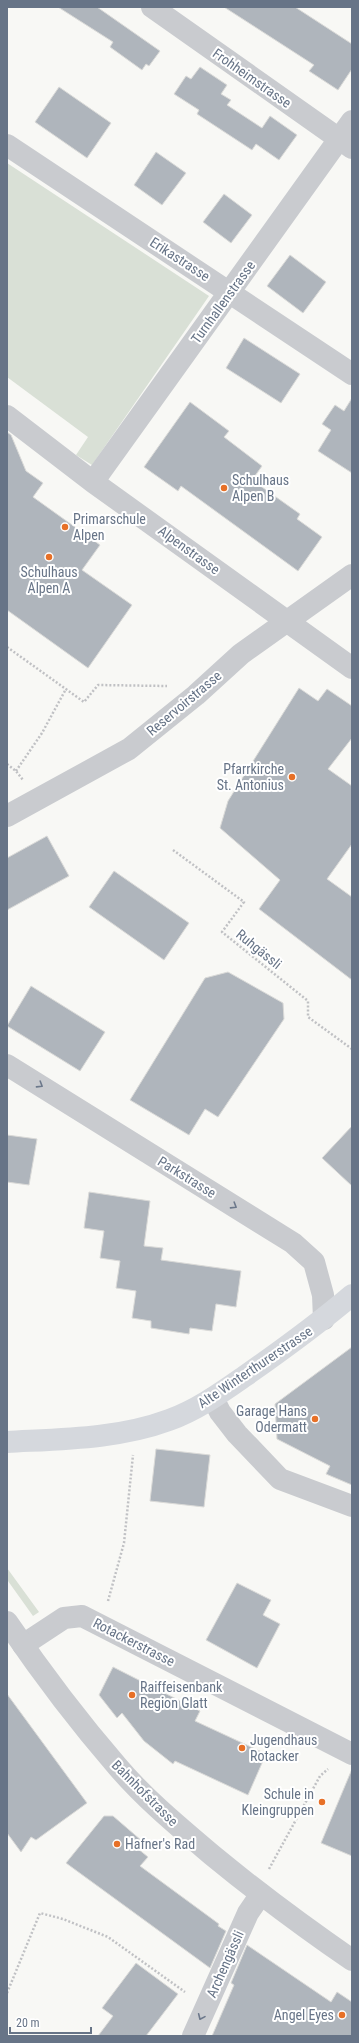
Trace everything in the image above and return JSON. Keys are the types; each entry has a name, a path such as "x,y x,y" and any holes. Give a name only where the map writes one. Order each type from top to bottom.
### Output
{"main road":[{"name":"Alte Winterthurerstrasse","path":"7,1442 97,1436 135,1430 170,1420 213,1398 324,1319 352,1295"}],"street":[{"name":"Frohheimstrasse","path":"152,7 345,144"},
{"name":"Turnhallenstrasse","path":"93,482 230,293 345,144 352,121"},
{"name":"Erikastrasse","path":"7,146 352,374"},
{"name":"Alpenstrasse","path":"7,416 93,482 352,668"},
{"name":"Reservoirstrasse","path":"7,816 129,749 196,696 242,654 287,620 352,575"},
{"name":"Parkstrasse","path":"7,1065 293,1243 314,1262 323,1295 324,1319"},
{"path":"213,1398 220,1412 237,1434 280,1479 352,1506"},
{"name":"Rotackerstrasse","path":"22,1645 64,1618 82,1616 350,1753"},
{"name":"Bahnhofstrasse","path":"7,1622 22,1645 64,1701 118,1767 176,1824 307,1930 352,1960"},
{"name":"Archengässli","path":"193,2036 248,1913 261,1894"}],"path":[{"path":"7,647 84,702 98,685 169,686"},
{"path":"16,771 42,733 66,689"},
{"path":"7,764 16,771 24,782"},
{"name":"Ruhgässli","path":"173,850 244,902 222,932 308,1001 308,1017 352,1049"},
{"path":"106,1607 124,1543 133,1451"},
{"path":"268,1871 320,1776 350,1753"},
{"path":"7,1994 40,1913 63,1919 108,1937 206,2006"}],"shaded area":[{"path":"7,163 209,296 92,465 76,455 88,437 7,377"},
{"path":"7,1568 39,1612 33,1616 8,1581"}],"building":[{"path":"58,7 97,7 160,51 149,66 146,64 142,70 110,47 113,42"},
{"path":"224,7 295,7 352,44 352,69 338,90 309,71 314,65"},
{"path":"200,67 227,85 221,94 231,100 227,105 262,128 270,116 297,135 279,160 256,144 252,150 197,114 199,110 174,94 186,76 191,79"},
{"path":"59,87 111,123 87,158 35,122"},
{"path":"156,152 186,173 162,205 134,185"},
{"path":"224,194 252,215 231,243 203,222"},
{"path":"290,255 326,282 303,313 267,286"},
{"path":"244,338 300,374 281,403 226,368"},
{"path":"352,398 352,473 318,451 331,430 322,424 335,405 344,411"},
{"name":"Schulhaus Alpen B","path":"190,402 229,431 224,437 262,466 252,480 300,514 297,519 322,537 298,571 181,486 178,491 144,467"},
{"name":"Schulhaus Alpen A","path":"7,432 11,435 26,471 43,483 33,497 100,545 82,570 132,605 88,668 7,610"},
{"name":"Pfarrkirche St. Antonius","path":"299,688 318,701 327,689 352,706 352,738 328,769 352,786 352,844 327,879 352,897 352,980 259,909 280,880 220,828 228,801"},
{"path":"47,836 69,876 7,910 7,858"},
{"path":"114,871 189,923 164,960 89,907"},
{"path":"228,972 283,1003 284,1019 218,1117 205,1109 189,1135 130,1100 205,978"},
{"path":"31,986 105,1032 80,1071 7,1026"},
{"path":"352,1126 352,1186 322,1158"},
{"path":"7,1135 37,1139 29,1185 7,1182"},
{"path":"89,1192 150,1201 144,1246 163,1248 161,1260 241,1271 236,1307 216,1304 212,1331 190,1328 189,1334 151,1328 151,1321 132,1318 136,1291 116,1288 120,1261 100,1258 104,1231 84,1228"},
{"path":"352,1347 352,1485 326,1474 330,1466 277,1439 275,1404"},
{"path":"156,1449 210,1455 204,1507 150,1501"},
{"path":"237,1583 271,1600 263,1615 280,1624 257,1668 206,1640"},
{"path":"113,1667 200,1711 195,1721 266,1754 248,1795 175,1761 173,1764 144,1741 122,1713 117,1718 99,1695"},
{"path":"7,1694 87,1803 36,1840 31,1837 21,1852 7,1833"},
{"name":"Schule in Kleingruppen","path":"352,1769 352,1856 321,1843"},
{"path":"104,1816 113,1816 142,1841 137,1848 148,1857 140,1866 219,1924 218,1926 226,1931 210,1968 66,1863"},
{"path":"247,1945 331,2002 337,1992 352,2002 352,2036 212,2036 234,1985 231,1983"},
{"path":"136,1963 178,1994 146,2036 98,2036 113,2016 102,2008"}],"place":[{"name":"Schulhaus Alpen B","path":"224,488"},
{"name":"Primarschule Alpen","path":"65,527"},
{"name":"Schulhaus Alpen A","path":"49,557"},
{"name":"Pfarrkirche St. Antonius","path":"292,777"},
{"name":"Garage Hans Odermatt","path":"315,1419"},
{"name":"Raiffeisenbank Region Glatt","path":"132,1695"},
{"name":"Jugendhaus Rotacker","path":"242,1748"},
{"name":"Schule in Kleingruppen","path":"322,1802"},
{"name":"Hafner's Rad","path":"117,1844"},
{"name":"Angel Eyes","path":"342,2015"}]}
